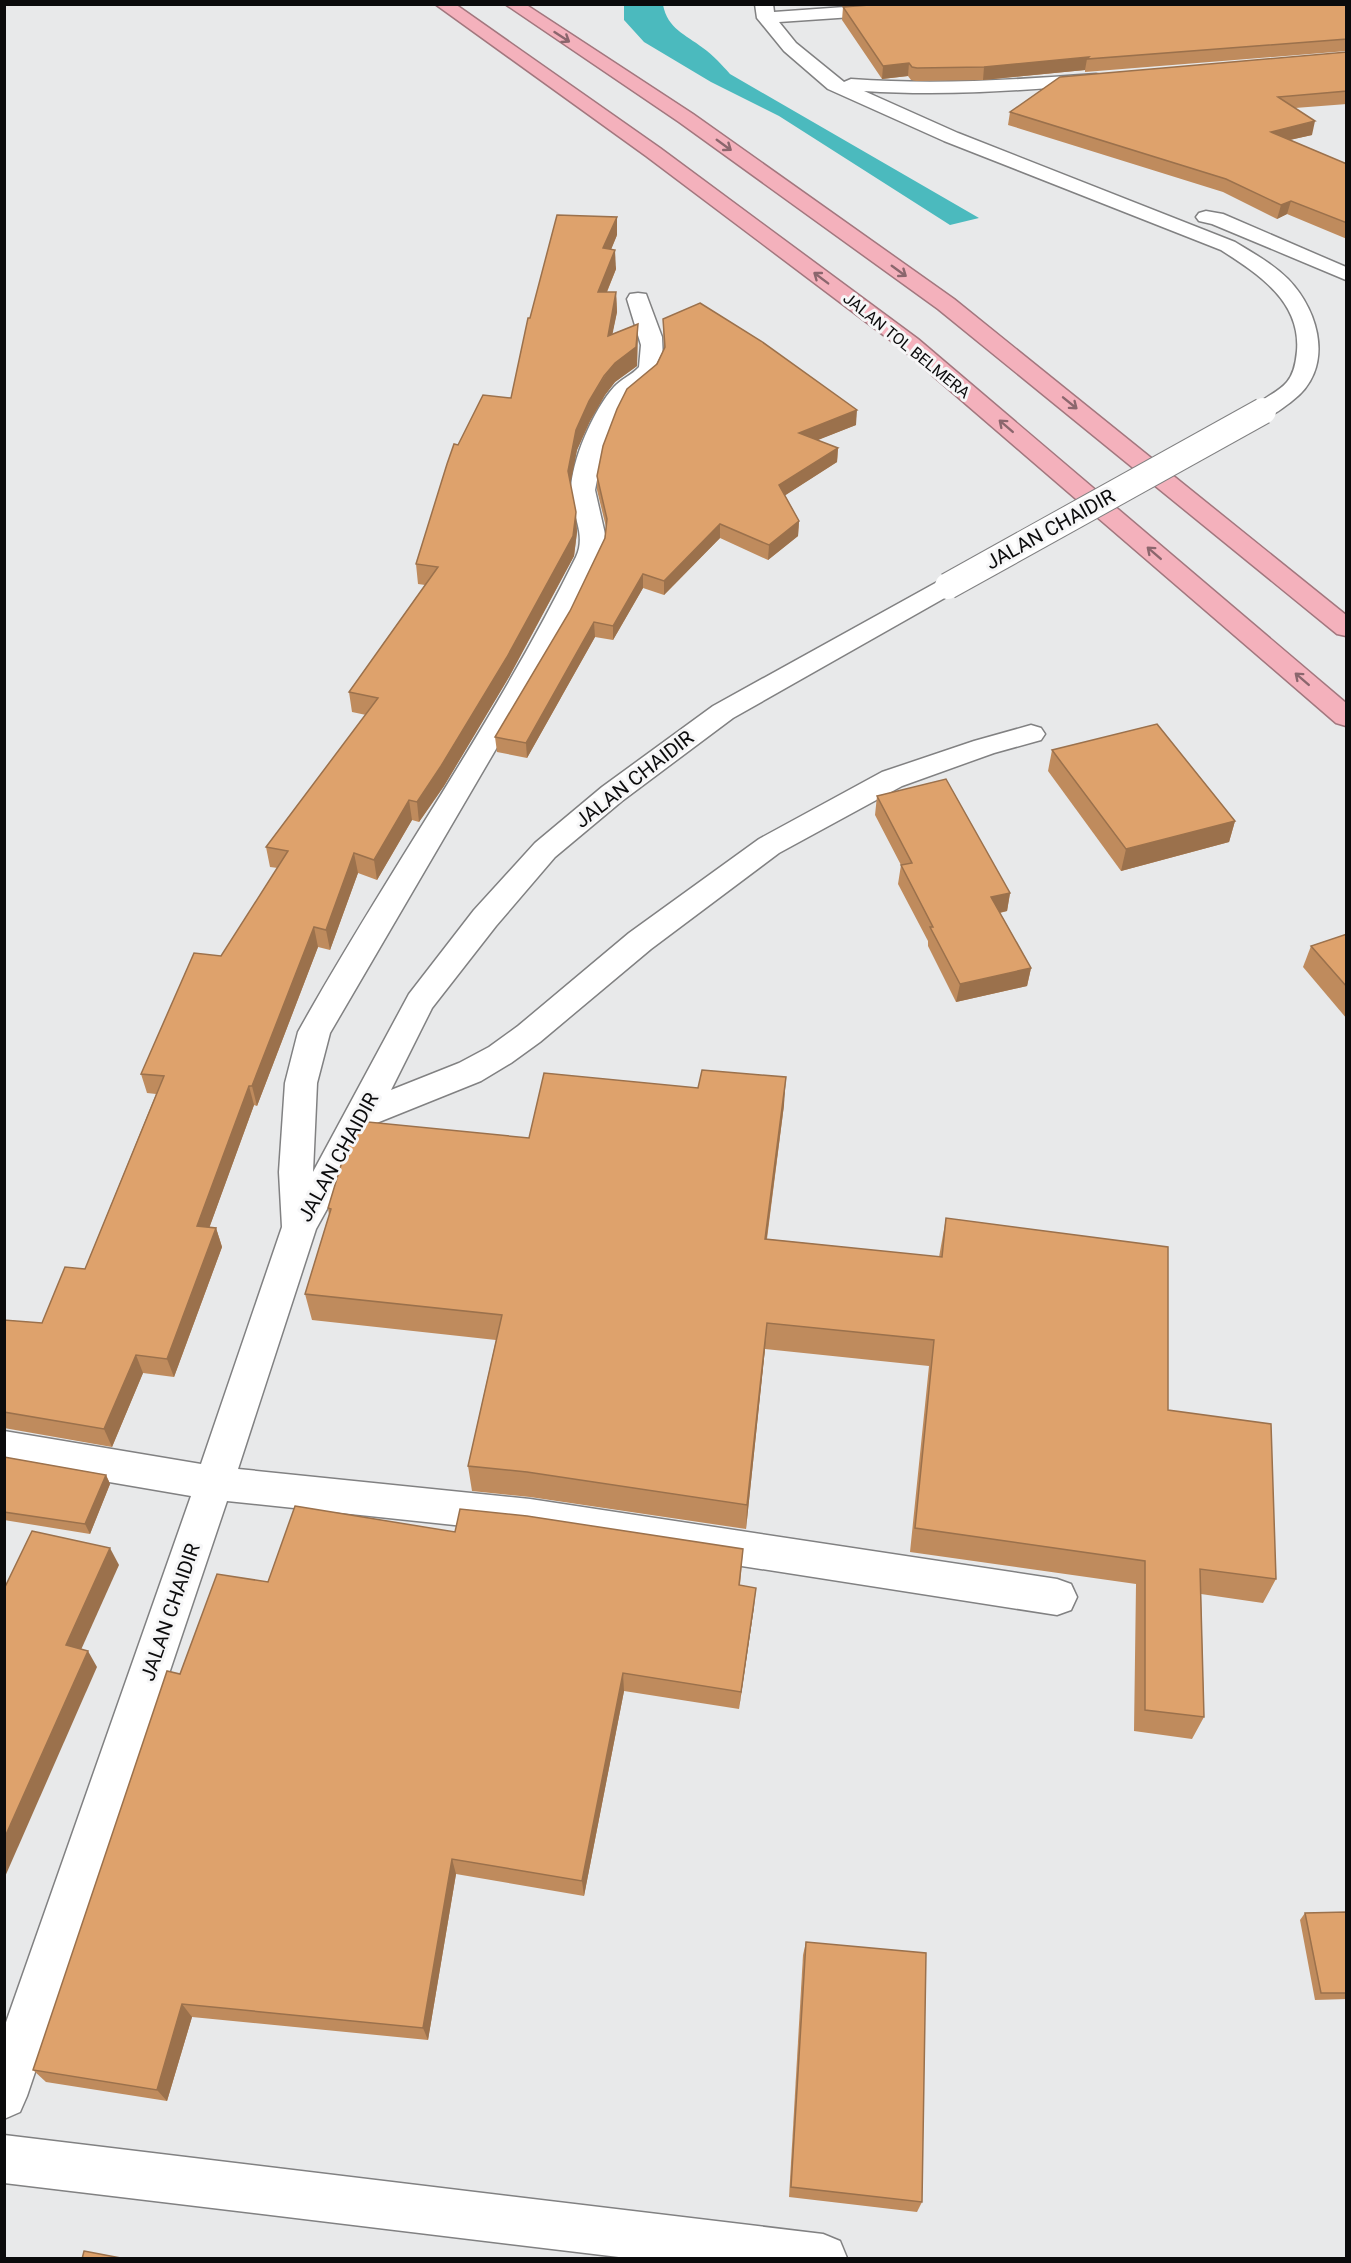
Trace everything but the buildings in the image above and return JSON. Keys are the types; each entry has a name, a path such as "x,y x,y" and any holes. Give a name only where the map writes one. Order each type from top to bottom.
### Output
{"highway":[{"name":"JALAN TOL BELMERA","path":"443,4 653,152 910,344 1347,717"},
{"path":"513,4 686,118 946,304 1347,628"}],"street":[{"path":"765,11 970,4"},
{"name":"JALAN CHAIDIR","path":"4,2096 214,1483 299,1227 362,1115 420,1002 485,918 545,850 612,794 723,712 1263,411 1298,384 1310,354 1305,321 1287,291 1259,265 1227,246 951,137 834,85 790,47 765,11"},
{"path":"834,85 916,89 983,88 1112,78"},
{"path":"1133,207 1216,218 1347,274"},
{"path":"299,1227 296,1172 301,1083 314,1032 556,624 591,552 594,543 584,507 583,483 596,438 621,393 648,374 652,359 651,342 638,299"},
{"path":"362,1115 470,1072 500,1055 529,1034 640,941 769,846 892,779 984,747 1031,734"},
{"path":"4,1447 214,1483 530,1516 1058,1597"},
{"path":"4,2159 822,2259"}],"water":[{"path":"624,5 663,5 673,25 710,54 730,74 979,218 950,225 779,116 711,82 644,42 624,20"}]}
